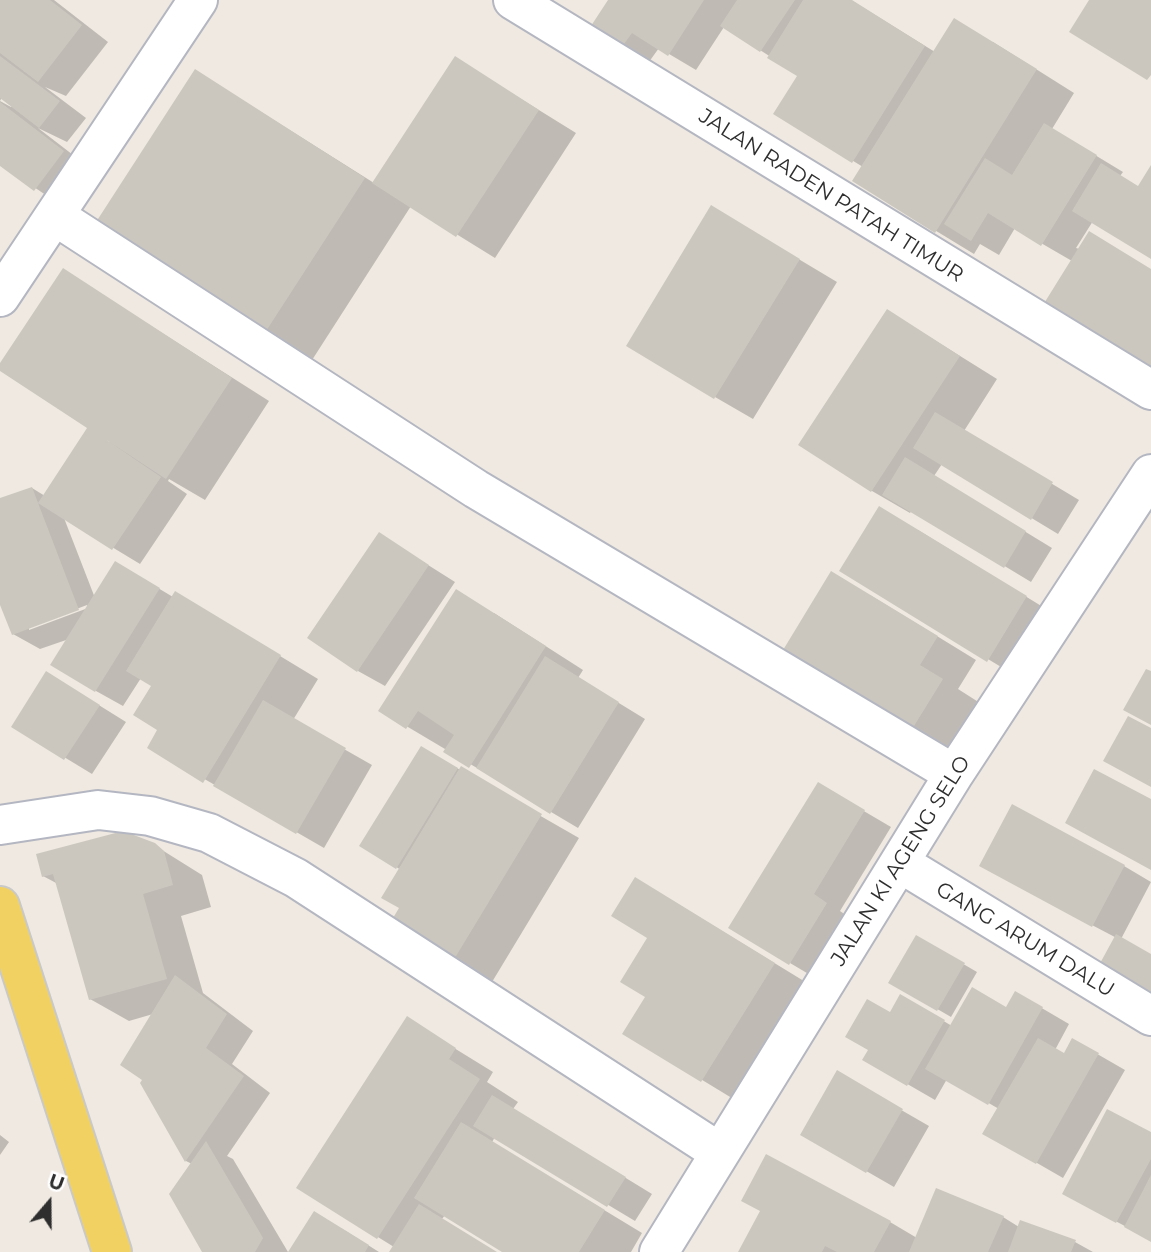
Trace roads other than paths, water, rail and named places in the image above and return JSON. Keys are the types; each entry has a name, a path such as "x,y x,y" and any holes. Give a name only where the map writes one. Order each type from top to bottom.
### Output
{"main road":[{"path":"0,906 112,1252"}],"street":[{"path":"0,297 198,0"},
{"name":"JALAN RADEN PATAH TIMUR","path":"513,0 1151,390"},
{"path":"55,216 476,489 954,774"},
{"name":"JALAN KI AGENG SELO","path":"659,1252 954,774 1151,474"},
{"path":"0,825 98,810 150,816 209,833 296,877 719,1152"},
{"name":"GANG ARUM DALU","path":"900,863 1151,1016"}]}
